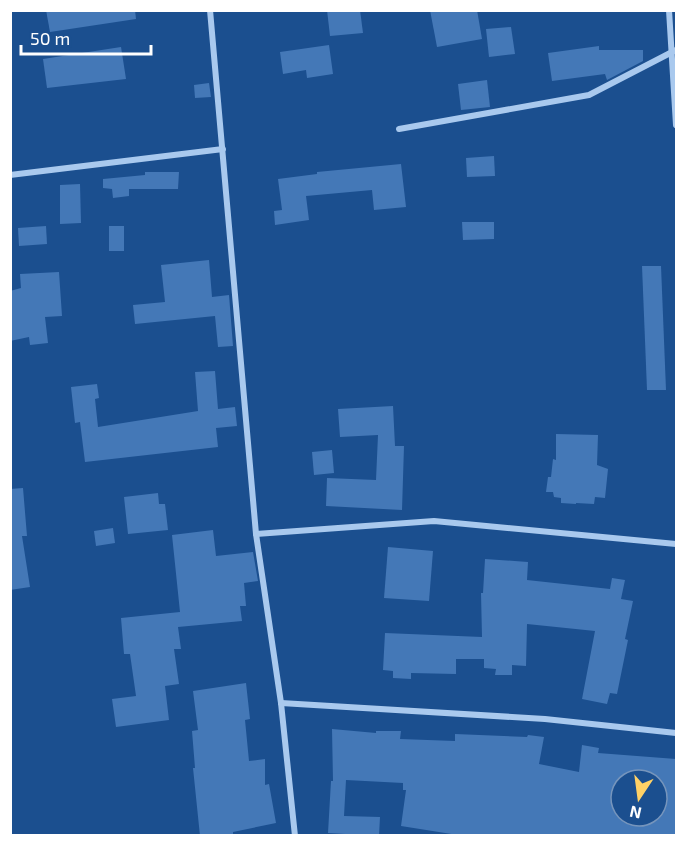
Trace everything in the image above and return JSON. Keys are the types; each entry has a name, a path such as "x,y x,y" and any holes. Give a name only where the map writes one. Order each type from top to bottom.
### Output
{"street":[{"path":"210,10 256,534 281,703 295,836"},
{"path":"669,10 675,50 676,126"},
{"path":"399,129 589,95 675,50"},
{"path":"10,175 223,149"},
{"path":"256,534 434,520 676,544"},
{"path":"281,703 545,719 676,733"}],"building":[{"path":"46,10 135,10 136,19 50,32"},
{"path":"327,10 360,10 363,33 330,36"},
{"path":"430,10 477,10 482,39 437,47"},
{"path":"511,27 515,54 489,57 486,29"},
{"path":"329,45 333,74 307,78 306,70 283,74 280,52"},
{"path":"599,46 599,50 643,50 643,61 607,80 605,74 552,81 548,53"},
{"path":"121,47 126,79 47,88 43,59"},
{"path":"487,80 490,107 461,110 458,84"},
{"path":"209,83 211,97 195,98 194,85"},
{"path":"494,156 495,176 467,177 466,158"},
{"path":"401,164 406,207 374,210 372,190 306,196 309,220 275,225 274,211 282,210 278,179 317,174 317,172"},
{"path":"145,172 179,172 178,189 129,189 129,196 113,198 112,189 103,188 103,179 145,175"},
{"path":"80,184 81,223 60,224 60,185"},
{"path":"462,222 494,222 494,239 463,240"},
{"path":"46,226 47,244 19,246 18,228"},
{"path":"109,226 124,226 124,251 109,251"},
{"path":"209,260 212,297 229,295 233,346 218,347 215,316 135,324 133,305 165,302 161,265"},
{"path":"642,266 661,266 666,390 647,390"},
{"path":"59,272 62,316 45,317 48,343 30,345 29,337 10,341 10,291 21,288 20,274"},
{"path":"215,371 218,409 235,407 237,426 216,428 218,447 85,462 80,422 75,423 71,387 97,384 99,398 95,399 98,427 198,411 195,372"},
{"path":"393,406 395,446 404,446 402,510 326,506 327,478 376,480 378,435 340,437 338,409"},
{"path":"556,434 598,435 597,465 608,469 605,498 595,497 594,504 561,503 561,498 554,497 553,492 546,492 553,459 556,460"},
{"path":"332,450 334,473 314,475 312,452"},
{"path":"23,488 27,536 22,536 30,587 10,590 10,489"},
{"path":"158,493 159,504 165,504 168,530 128,534 124,497"},
{"path":"113,528 115,543 96,546 94,531"},
{"path":"213,530 216,556 253,552 258,581 244,583 246,606 240,606 242,621 178,627 181,649 174,649 179,684 165,686 169,720 116,727 112,699 136,696 130,654 124,654 121,618 180,612 172,535"},
{"path":"388,547 433,551 429,601 384,598"},
{"path":"485,559 528,562 527,580 610,589 612,578 625,580 621,599 633,601 625,639 628,640 617,694 610,693 607,704 582,699 595,631 527,624 526,666 512,665 512,675 495,675 496,669 484,668 484,659 456,659 456,674 411,673 411,679 393,678 393,671 383,670 385,633 482,637 481,593 483,593"},
{"path":"246,683 250,719 245,720 249,761 265,759 265,785 269,784 276,823 233,832 233,836 200,836 193,768 195,768 192,731 198,730 193,691"},
{"path":"332,729 376,733 376,731 401,731 400,739 455,741 455,734 544,737 539,764 579,772 582,745 599,748 598,753 676,759 676,836 464,836 401,826 406,790 403,790 403,783 346,780 344,816 380,817 379,836 328,833 331,781 333,781"}]}
